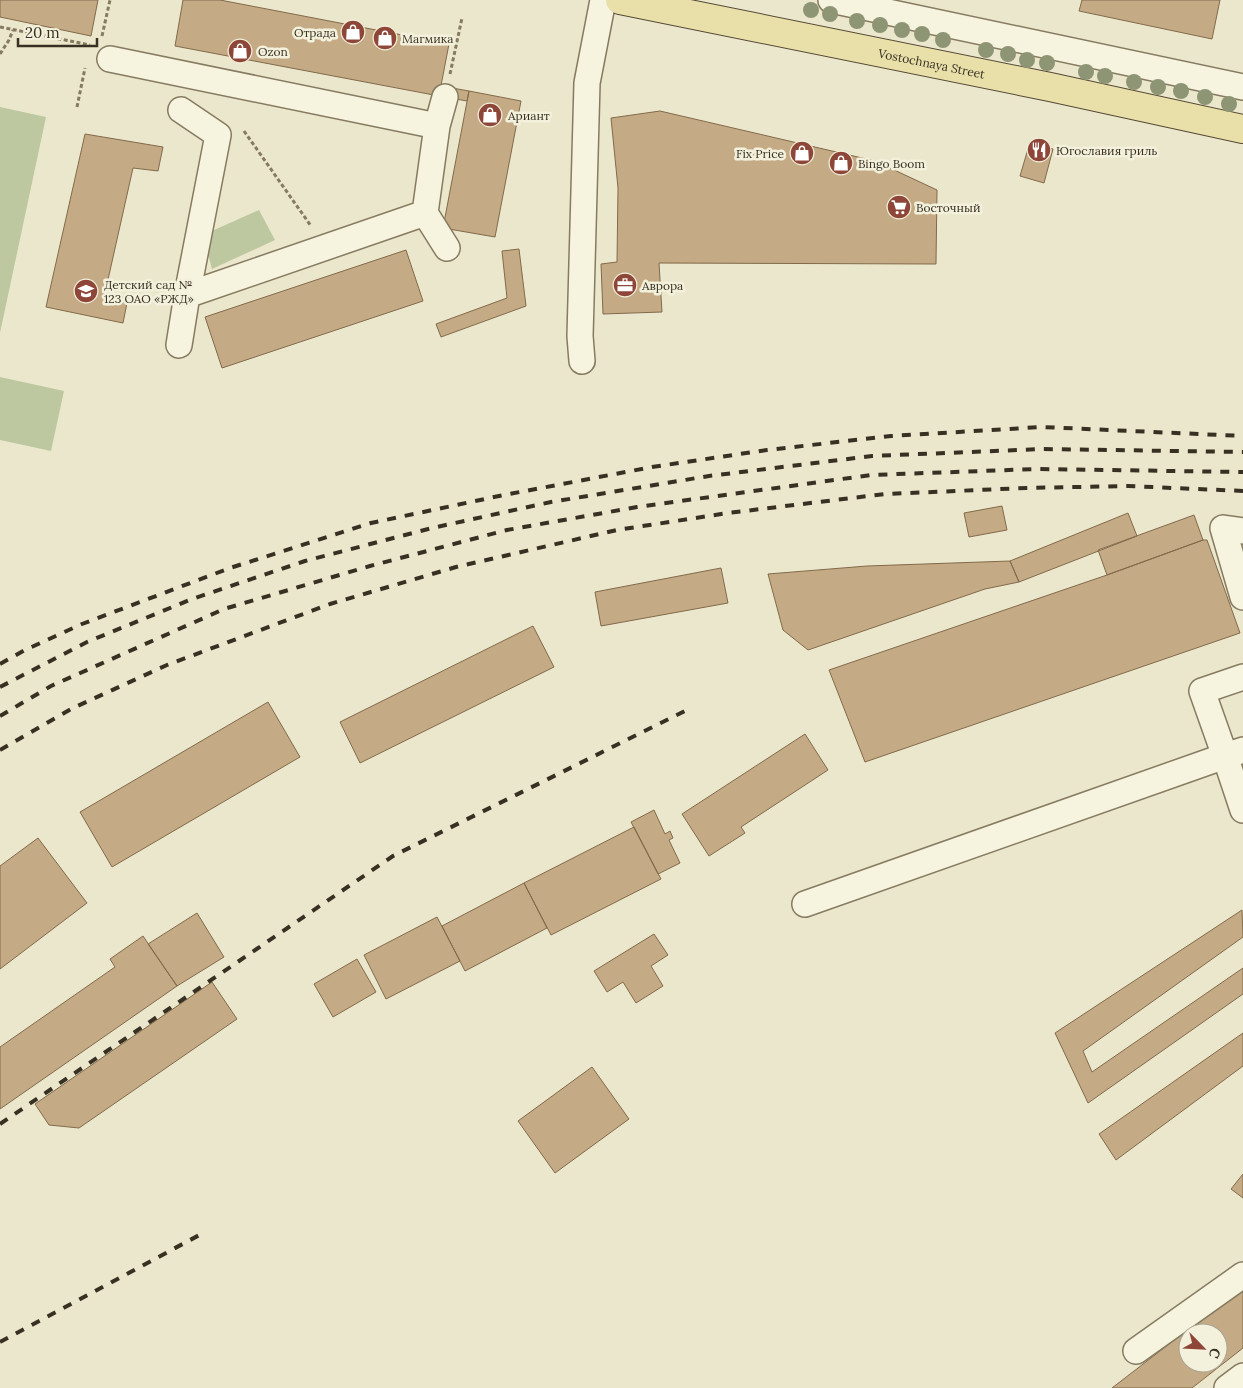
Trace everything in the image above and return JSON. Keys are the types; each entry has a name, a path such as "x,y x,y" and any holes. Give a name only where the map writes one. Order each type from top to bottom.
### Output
{"main road":[{"name":"Vostochnaya Street","path":"620,0 1050,87 1243,129"}],"street":[{"path":"582,361 580,336 587,83 603,0"},
{"path":"831,0 1243,87"},
{"path":"106,48 189,75 437,126"},
{"path":"179,346 218,135 178,120 189,75"},
{"path":"447,90 437,126 425,213 447,248"},
{"path":"187,295 425,213"},
{"path":"1243,531 1223,528 1243,597"},
{"path":"1243,677 1202,691 1234,753 1243,810"},
{"path":"805,904 1234,753"},
{"path":"1136,1351 1243,1275"},
{"path":"1227,1388 1243,1376"}],"path":[{"path":"106,48 110,0"},
{"path":"447,90 462,18"},
{"path":"0,27 90,45"},
{"path":"0,54 13,30"},
{"path":"77,107 86,64"},
{"path":"242,128 311,226"}],"green space":[{"path":"0,107 46,117 0,333"},
{"path":"259,210 275,240 212,269 203,235"},
{"path":"0,377 64,391 51,451 0,440"}],"building":[{"path":"0,0 98,0 91,36 0,17"},
{"path":"183,0 220,0 449,44 439,96 175,46"},
{"path":"1082,0 1220,0 1212,39 1079,11"},
{"path":"441,86 469,91 467,101 439,96"},
{"path":"469,91 521,101 495,237 443,228"},
{"path":"660,111 875,161 937,190 936,264 659,263 662,312 603,314 601,264 617,262 618,188 611,118"},
{"path":"85,134 163,147 158,171 133,168 105,293 128,298 123,323 46,307"},
{"path":"1030,142 1053,149 1044,183 1020,176"},
{"path":"519,249 526,306 441,337 436,324 507,298 502,251"},
{"path":"406,250 423,301 222,368 205,317"},
{"path":"1002,506 1007,530 969,537 964,513"},
{"path":"1128,513 1137,536 1019,582 1010,561"},
{"path":"1194,515 1203,540 1107,575 1098,550"},
{"path":"1207,540 1240,633 865,762 829,670 1107,575"},
{"path":"1010,561 1019,582 985,589 808,650 783,630 768,574 867,566"},
{"path":"721,568 728,603 601,626 595,592"},
{"path":"533,626 554,667 360,763 340,722"},
{"path":"268,702 300,757 112,867 80,812"},
{"path":"805,734 828,770 741,827 745,833 709,856 682,814"},
{"path":"654,810 665,834 670,831 673,838 669,840 680,863 658,874 631,822"},
{"path":"634,827 661,879 551,935 524,883"},
{"path":"38,838 87,903 0,969 0,866"},
{"path":"524,883 547,928 465,971 442,926"},
{"path":"1242,910 1243,937 1083,1051 1092,1072 1243,968 1243,994 1088,1103 1055,1033"},
{"path":"197,913 224,957 177,986 148,944"},
{"path":"437,917 460,961 386,999 364,955"},
{"path":"654,934 668,955 651,966 663,986 636,1003 623,982 607,992 594,971"},
{"path":"143,936 177,986 0,1109 0,1047 115,967 110,959"},
{"path":"357,959 376,992 333,1017 314,984"},
{"path":"212,982 237,1019 79,1128 49,1125 35,1104"},
{"path":"1243,1033 1243,1066 1116,1160 1099,1134"},
{"path":"592,1067 629,1119 555,1173 518,1121"},
{"path":"1243,1174 1243,1198 1231,1189"},
{"path":"1243,1287 1243,1348 1228,1360 1228,1323 1196,1323"},
{"path":"1178,1337 1178,1373 1211,1373 1192,1388 1112,1388"}],"railway":[{"path":"0,664 25,650 82,624 230,568 371,523 652,467 767,450 891,436 1042,427 1243,436"},
{"path":"0,687 87,642 192,599 305,561 432,528 551,502 709,476 872,456 1043,449 1243,452"},
{"path":"0,716 51,686 224,609 370,566 507,530 637,507 871,475 1037,469 1243,472"},
{"path":"0,750 73,708 167,665 330,604 456,567 617,530 728,513 885,494 1128,486 1243,491"},
{"path":"0,1124 393,856 689,709"},
{"path":"0,1342 205,1232"}],"place":[{"name":"Отрада","path":"353,32"},
{"name":"Магмика","path":"385,38"},
{"name":"Ozon","path":"240,51"},
{"name":"Ариант","path":"490,115"},
{"name":"Югославия гриль","path":"1039,150"},
{"name":"Fix Price","path":"802,153"},
{"name":"Bingo Boom","path":"841,163"},
{"name":"Восточный","path":"899,207"},
{"name":"Аврора","path":"625,285"},
{"name":"Детский сад № 123 ОАО «РЖД»","path":"86,291"}]}
